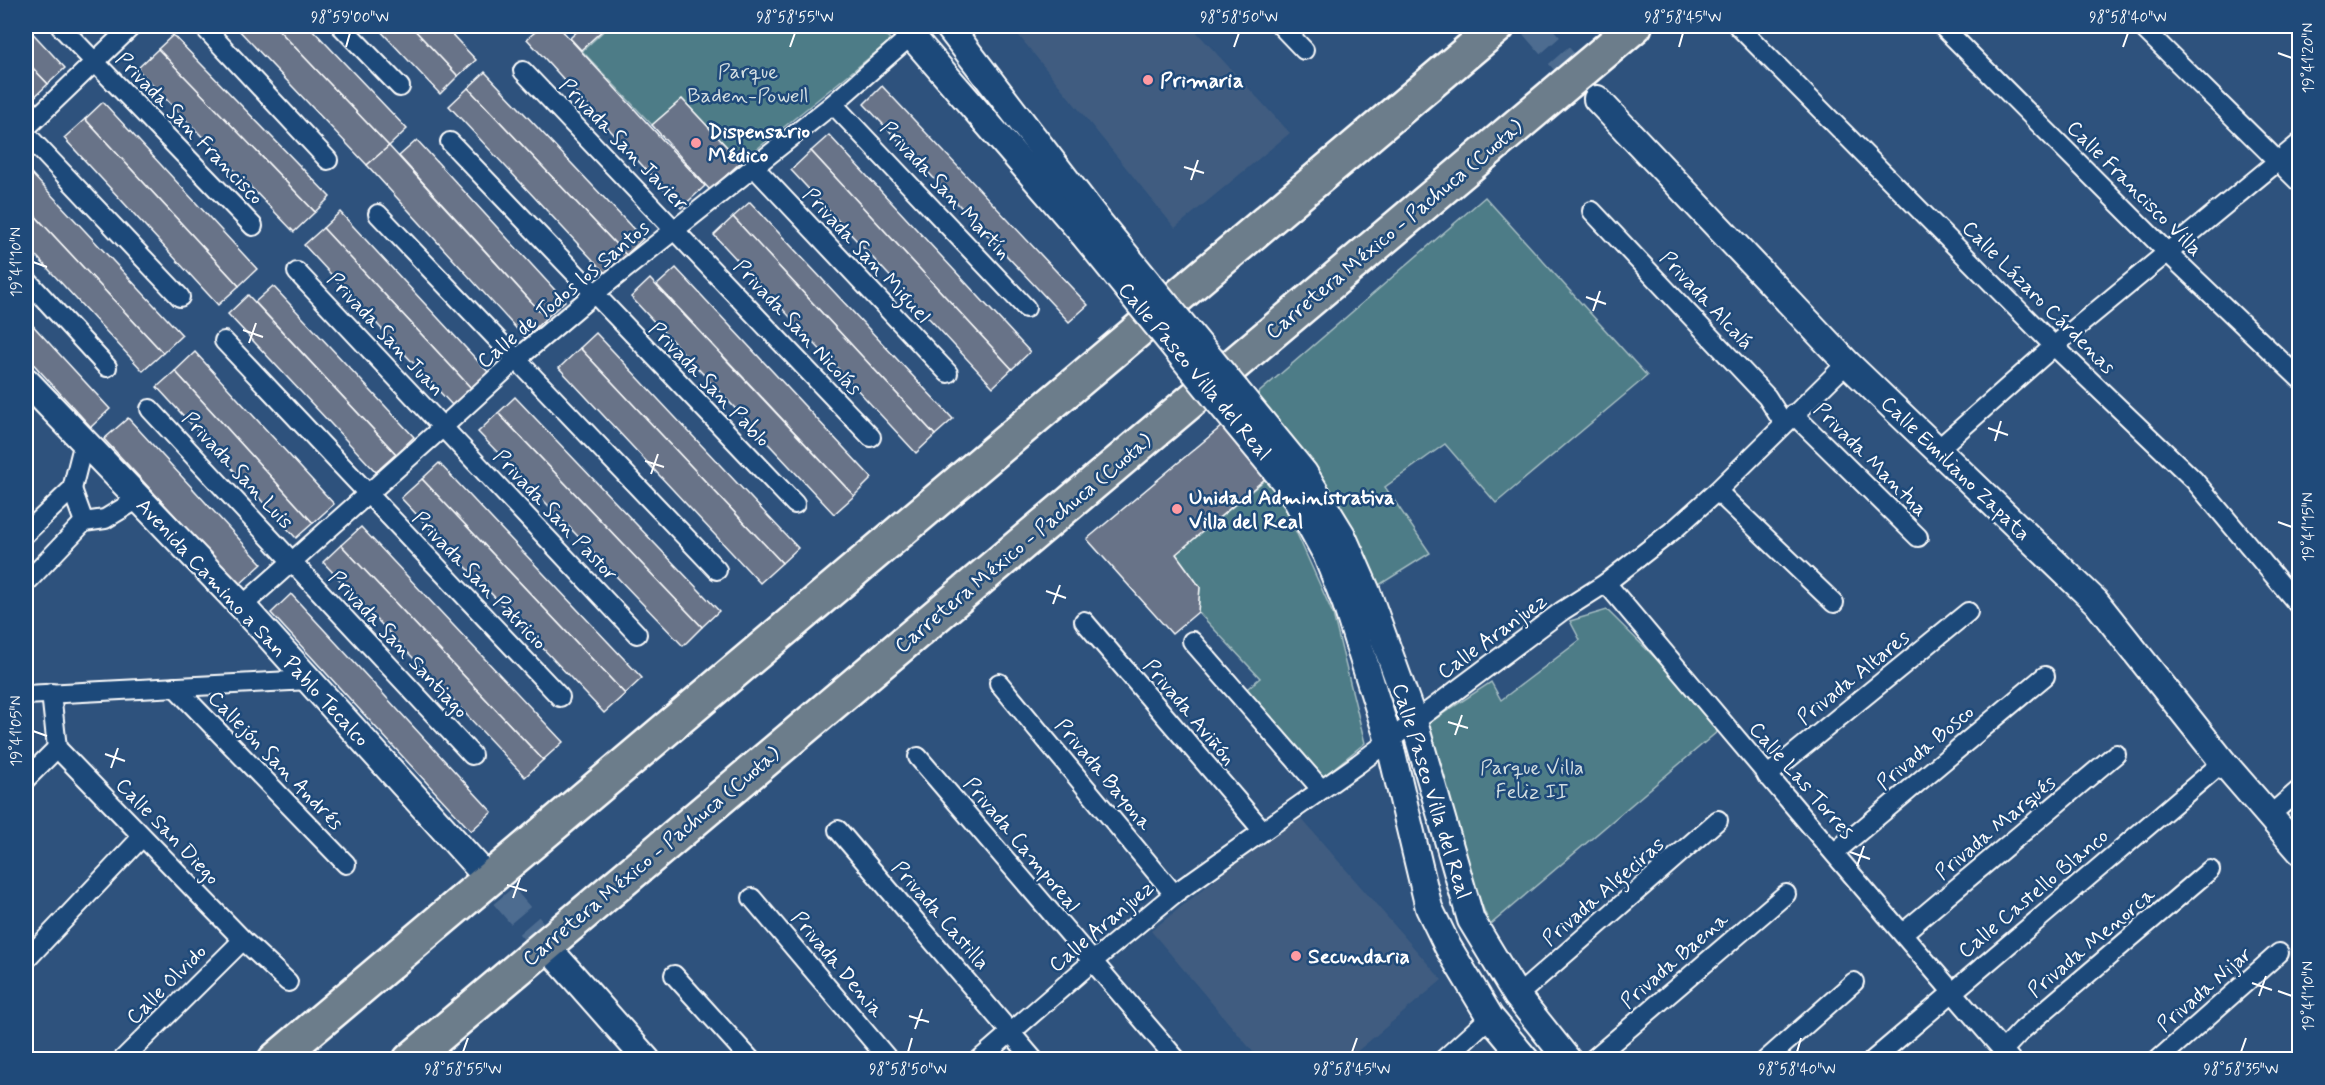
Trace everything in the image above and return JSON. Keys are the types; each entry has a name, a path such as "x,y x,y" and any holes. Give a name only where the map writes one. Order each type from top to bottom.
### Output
{"highway":[{"path":"275,1059 1498,26"},
{"name":"Carretera México - Pachuca (Cuota)","path":"410,1059 1635,26"}],"street":[{"name":"Privada San Francisco","path":"60,26 253,226"},
{"path":"26,128 132,26"},
{"path":"203,26 328,160"},
{"path":"341,26 400,87"},
{"name":"Calle Paseo Villa del Real","path":"948,26 1090,227"},
{"path":"1281,26 1304,50"},
{"name":"Calle Lázaro Cárdenas","path":"1738,26 2054,346 2194,480 2300,607"},
{"name":"Calle Francisco Villa","path":"1942,26 2167,252 2300,379"},
{"path":"2141,26 2300,183"},
{"name":"Calle Paseo Villa del Real","path":"912,29 1090,227 1228,396 1304,474 1342,535 1367,592 1414,722 1471,921 1517,996 1568,1059"},
{"name":"Calle de Todos los Santos","path":"242,606 294,562 366,494 517,359 595,293 833,104 912,29"},
{"name":"Privada San Javier","path":"523,71 692,247"},
{"name":"Calle Emiliano Zapata","path":"1597,99 1847,363 2096,602 2223,762 2300,851"},
{"name":"Privada San Martín","path":"833,104 1026,308"},
{"path":"26,134 180,297"},
{"name":"Privada San Pablo","path":"450,142 795,504"},
{"path":"1937,450 2054,346 2300,143"},
{"name":"Privada San Miguel","path":"754,167 948,373"},
{"name":"Privada Alcalá","path":"1592,211 1789,419"},
{"path":"378,213 717,570"},
{"name":"Privada San Nicolás","path":"692,247 871,437"},
{"name":"Privada San Juan","path":"297,272 443,427"},
{"path":"26,279 107,367"},
{"name":"Privada San Patricio","path":"224,341 560,697"},
{"name":"Calle Aranjuez","path":"979,1059 1174,894 1389,741 1562,611 1606,584 1676,528 1717,491 1847,363"},
{"name":"Avenida Camino a San Pablo Tecalco","path":"26,381 242,606 477,866"},
{"name":"Calle Paseo Villa del Real","path":"1228,396 1290,488 1326,554 1346,604 1389,741 1430,908 1448,947 1490,1017 1526,1059"},
{"name":"Privada San Luis","path":"150,409 294,562"},
{"name":"Privada Mantua","path":"1789,419 1918,537"},
{"name":"Privada San Pastor","path":"443,427 637,634"},
{"path":"26,533 72,489 84,442"},
{"path":"72,489 84,522"},
{"path":"1717,491 1834,603"},
{"path":"26,583 84,522 105,519 138,499"},
{"name":"Privada San Santiago","path":"294,562 472,755"},
{"name":"Calle Las Torres","path":"1606,584 1767,776 1835,852 2007,1055"},
{"name":"Privada Altares","path":"1767,776 1968,612"},
{"name":"Privada Aviñón","path":"1084,621 1263,831"},
{"path":"1192,641 1321,789"},
{"name":"Privada Bosco","path":"1835,852 2045,676"},
{"path":"26,695 310,680"},
{"name":"Privada Bayona","path":"999,683 1174,894"},
{"name":"Callejón San Andrés","path":"175,687 346,864"},
{"path":"26,779 57,748 51,693"},
{"name":"Calle San Diego","path":"57,748 243,940 288,982"},
{"name":"Privada Marqués","path":"1903,933 2116,754"},
{"name":"Privada Camporeal","path":"918,757 1177,1059"},
{"name":"Calle Castello Blanco","path":"1873,1059 2223,762"},
{"path":"2269,816 2300,789"},
{"name":"Privada Algeciras","path":"1517,996 1718,820"},
{"name":"Privada Castilla","path":"838,830 1034,1059"},
{"path":"26,960 142,837"},
{"name":"Privada Menorca","path":"2007,1055 2022,1030 2210,870"},
{"name":"Privada Baena","path":"1592,1059 1786,894"},
{"name":"Privada Denia","path":"752,898 889,1059"},
{"name":"Calle Olvido","path":"122,1059 243,940"},
{"path":"549,949 646,1059"},
{"name":"Privada Nijar","path":"2158,1059 2279,953"},
{"path":"674,975 751,1059"},
{"path":"1766,1059 1854,982"},
{"path":"1443,1059 1490,1017"}],"shaded area":[{"name":"Primaria","path":"1011,26 1191,26 1290,133 1175,228"},
{"name":"Secundaria","path":"1300,817 1442,980 1348,1059 1259,1059 1151,931 1267,838"}],"green space":[{"name":"Parque Baden-Powell","path":"609,26 877,26 891,40 741,162 682,99 652,125 582,51"},
{"path":"1485,197 1647,376 1496,503 1445,444 1385,487 1430,553 1368,592 1248,402"},
{"path":"1266,479 1281,498 1333,614 1365,743 1313,785 1242,693 1260,678 1198,612 1200,587 1176,554"},
{"name":"Parque Villa Feliz II","path":"1607,610 1724,726 1490,925 1475,888 1427,724 1491,682 1501,700 1580,640 1570,621"}],"building":[{"path":"26,26 65,68 48,84 26,61"},
{"path":"235,26 275,26 389,146 367,165"},
{"path":"275,26 309,26 407,129 389,146"},
{"path":"376,26 411,26 458,76 440,94"},
{"path":"411,26 444,26 476,60 458,76"},
{"path":"542,26 558,26 705,186 681,208 527,39"},
{"path":"583,26 607,26 581,50 570,38"},
{"path":"173,35 330,197 315,212 158,49"},
{"path":"158,49 315,212 294,232 137,69"},
{"path":"26,61 48,84 28,103 26,101"},
{"path":"485,72 643,239 626,255 468,88"},
{"path":"882,86 1088,305 1069,322 864,104"},
{"path":"468,88 626,255 606,274 449,106"},
{"name":"Dispensario Médico","path":"682,99 741,162 710,190 652,125"},
{"path":"103,102 257,269 239,286 85,119"},
{"path":"85,119 239,286 218,305 64,138"},
{"path":"829,135 1030,352 1012,369 811,151"},
{"path":"417,140 565,301 546,318 399,156"},
{"path":"389,146 546,318 525,338 367,165"},
{"path":"811,151 1012,369 993,387 791,170"},
{"path":"31,173 182,335 163,353 26,206 26,178"},
{"path":"750,202 953,419 935,435 733,217"},
{"path":"26,206 163,353 143,371 26,245"},
{"path":"340,212 488,372 471,388 323,228"},
{"path":"733,217 935,435 916,453 714,235"},
{"path":"323,228 471,388 452,405 304,245"},
{"path":"676,268 872,478 854,496 657,285"},
{"path":"650,279 854,496 834,514 631,297"},
{"path":"273,286 414,437 396,454 255,302"},
{"path":"248,295 396,454 376,472 228,314"},
{"path":"26,318 110,409 91,427 26,356"},
{"path":"596,333 798,548 782,563 580,348"},
{"path":"580,348 782,563 760,583 559,368"},
{"path":"195,352 334,504 313,523 175,371"},
{"path":"175,371 313,523 296,538 157,387"},
{"path":"515,397 719,611 702,627 498,413"},
{"path":"498,413 702,627 683,646 478,432"},
{"path":"128,418 262,564 239,585 104,439"},
{"name":"Unidad Administrativa Villa del Real","path":"1222,426 1266,478 1176,554 1200,587 1198,612 1172,634 1087,539"},
{"path":"439,463 642,678 625,694 422,479"},
{"path":"422,479 625,694 604,713 401,498"},
{"path":"361,527 563,742 543,760 341,545"},
{"path":"341,545 543,760 525,777 323,562"},
{"path":"291,594 492,812 471,831 271,613"}],"tunnel":[{"path":"1533,26 1589,90"},
{"path":"478,866 549,949"}],"place":[{"name":"Primaria","path":"1148,80"},
{"name":"Dispensario Médico","path":"696,143"},
{"name":"Unidad Administrativa Villa del Real","path":"1177,509"},
{"name":"Secundaria","path":"1296,956"}]}
